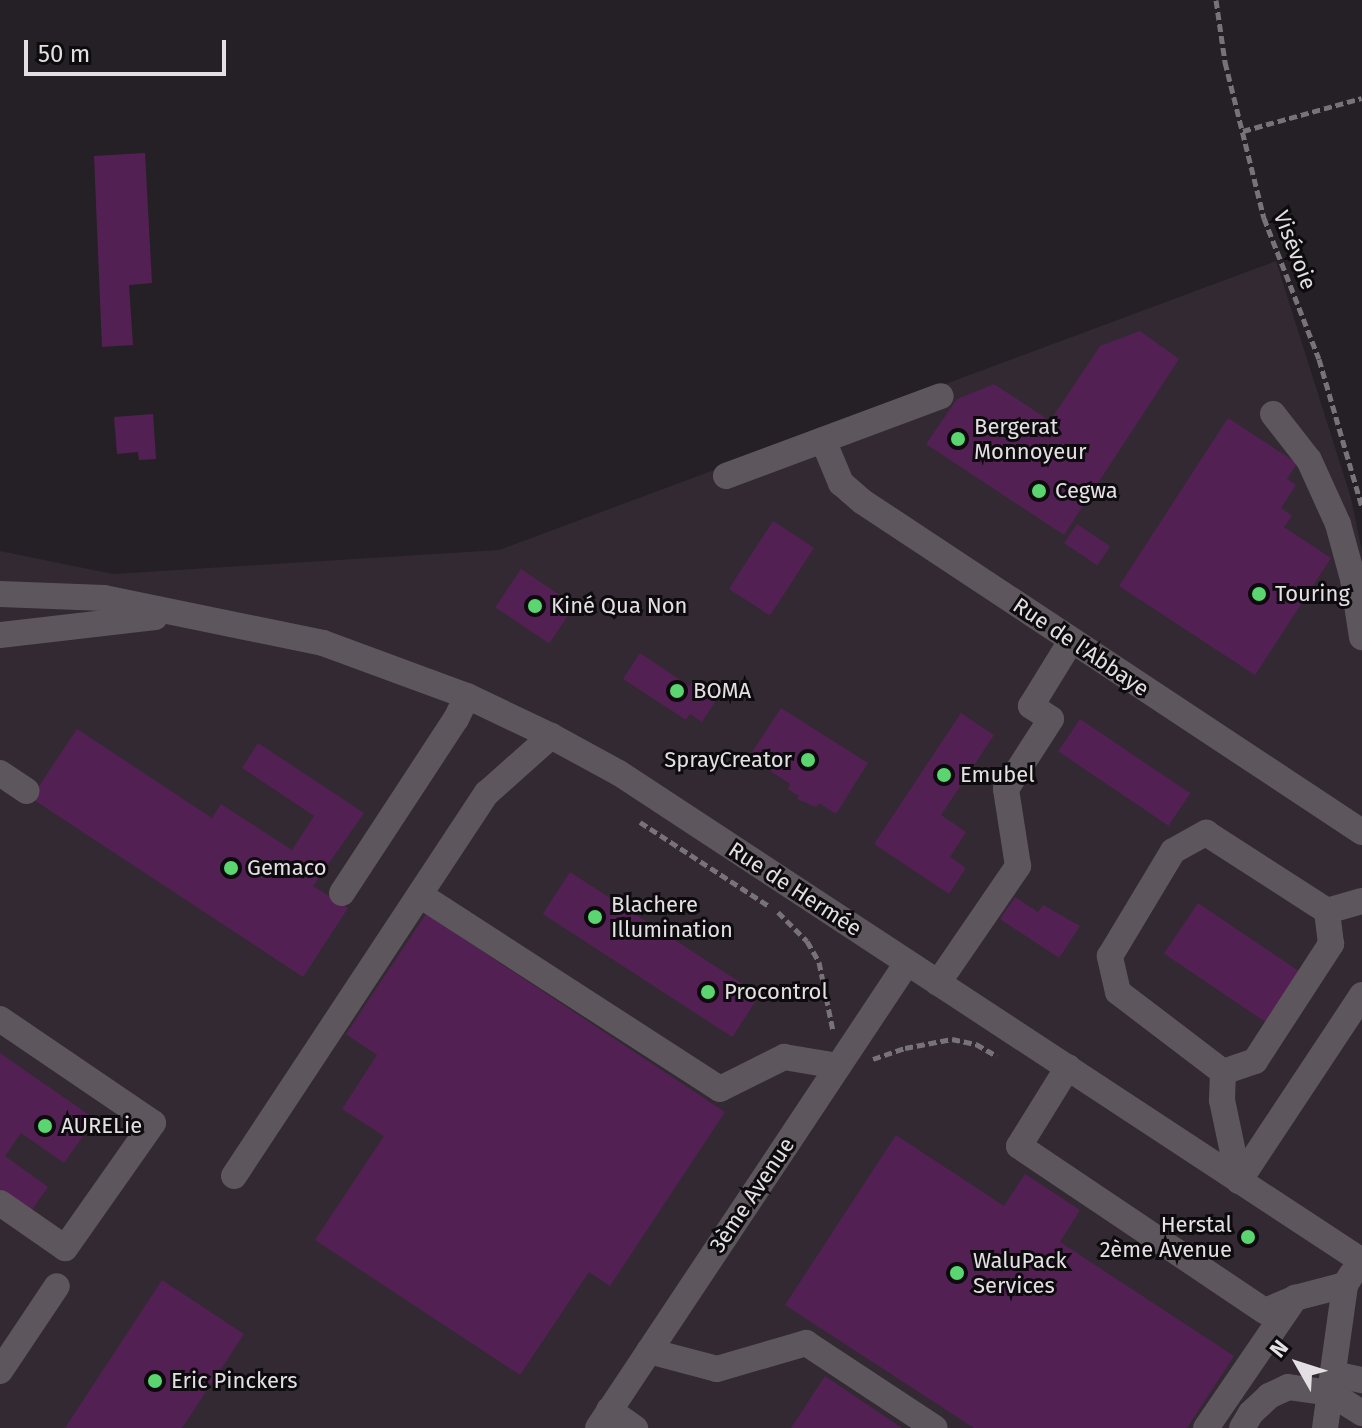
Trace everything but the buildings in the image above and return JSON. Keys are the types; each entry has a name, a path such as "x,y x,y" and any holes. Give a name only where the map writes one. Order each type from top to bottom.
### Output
{"street":[{"path":"726,476 941,396"},
{"path":"1273,414 1309,460 1338,524 1353,579 1362,637"},
{"name":"Rue de l'Abbaye","path":"823,440 841,483 863,502 1362,832"},
{"name":"Rue de Hermée","path":"0,594 104,598 323,643 467,696 551,736 619,773 1362,1261"},
{"name":"Rue de Hermée","path":"0,635 183,615"},
{"path":"938,983 1018,866 1006,789 1051,719 1031,706 1071,641"},
{"path":"342,893 456,719 467,696"},
{"path":"234,1176 487,793 551,736"},
{"path":"0,773 27,791"},
{"path":"1223,1072 1118,992 1110,956 1173,851 1206,833 1327,911 1362,901"},
{"path":"420,895 720,1089 784,1057 845,1056"},
{"path":"1223,1072 1255,1061 1331,944 1327,911"},
{"name":"3ème Avenue","path":"604,1419 907,963"},
{"path":"1239,1181 1362,995"},
{"path":"0,1019 153,1123 65,1248 0,1203"},
{"path":"1068,1067 1019,1146 1265,1311 1295,1298 1345,1285"},
{"path":"1223,1072 1222,1100 1239,1181"},
{"path":"1332,1408 1345,1285 1362,1261"},
{"path":"0,1371 57,1286"},
{"path":"1206,1428 1295,1298"},
{"path":"649,1351 717,1369 806,1343 935,1428"},
{"path":"1332,1408 1362,1380"},
{"path":"1242,1428 1251,1413 1269,1396 1288,1387 1332,1408 1362,1413"},
{"path":"604,1419 635,1428"}],"path":[{"name":"Visévoie","path":"1216,0 1225,62 1264,218 1319,359 1362,507"},
{"path":"1243,131 1362,98"},
{"path":"633,817 780,913 807,941 824,977 830,1029 845,1056 870,1060 905,1048 952,1039 976,1044 1001,1058"}],"shaded area":[{"path":"1276,261 1351,498 1362,551 1362,1428 0,1428 0,551 113,574 499,550"}],"place":[{"name":"Bergerat Monnoyeur","path":"958,439"},
{"name":"Cegwa","path":"1039,491"},
{"name":"Touring","path":"1259,594"},
{"name":"Kiné Qua Non","path":"535,606"},
{"name":"BOMA","path":"677,691"},
{"name":"SprayCreator","path":"808,760"},
{"name":"Emubel","path":"944,775"},
{"name":"Gemaco","path":"231,868"},
{"name":"Blachere Illumination","path":"595,917"},
{"name":"Procontrol","path":"708,992"},
{"name":"AURELie","path":"45,1126"},
{"name":"Herstal 2ème Avenue","path":"1248,1237"},
{"name":"WaluPack Services","path":"957,1273"},
{"name":"Eric Pinckers","path":"155,1381"}]}
